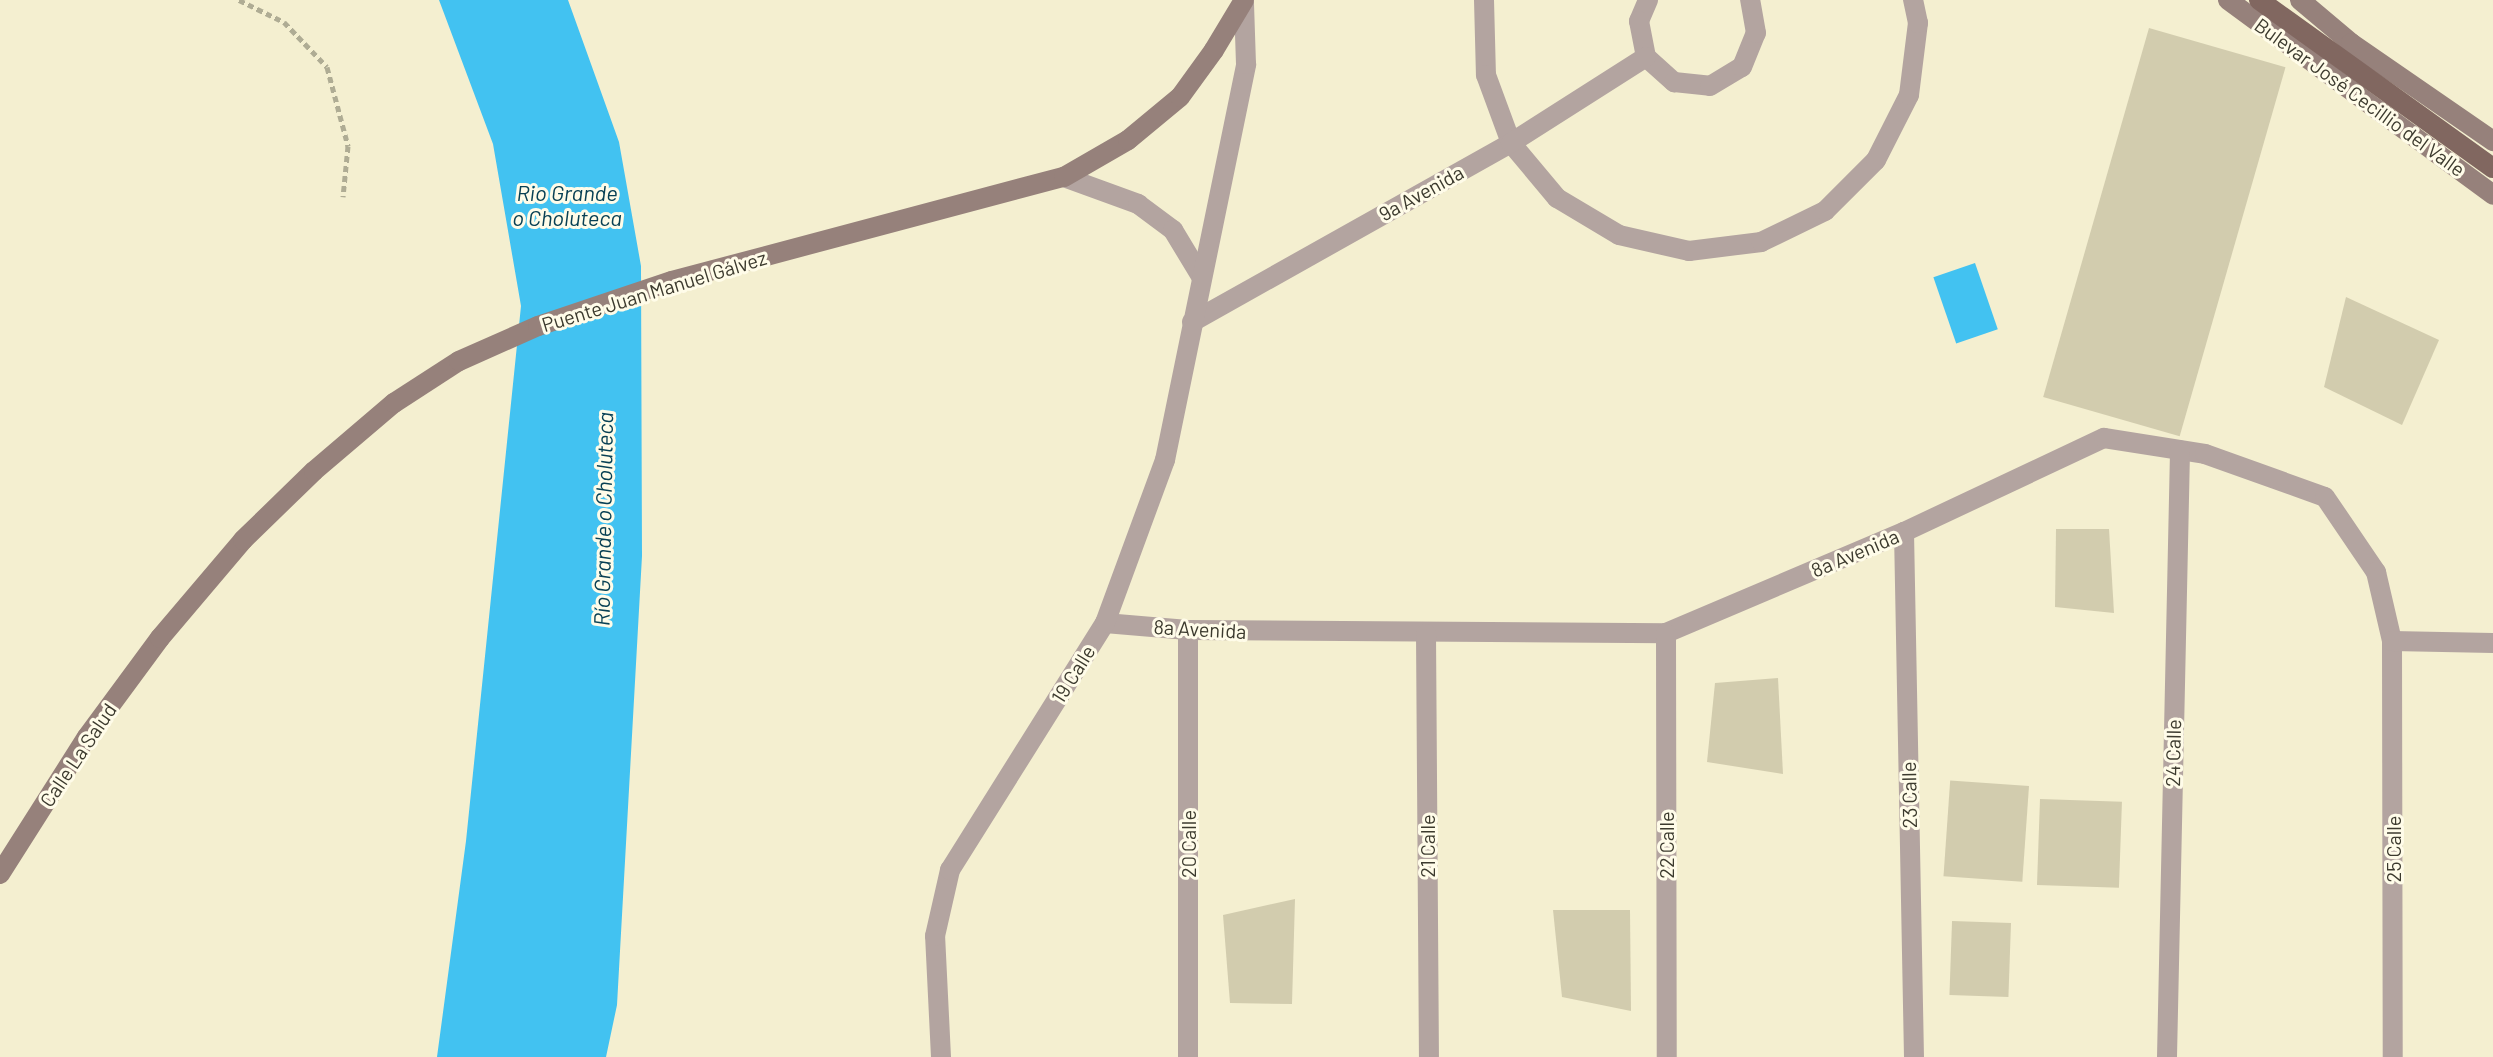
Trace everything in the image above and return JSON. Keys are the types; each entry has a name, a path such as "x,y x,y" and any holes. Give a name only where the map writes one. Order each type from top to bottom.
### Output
{"main road":[{"name":"Bulevar José Cecillio del Valle","path":"2228,0 2493,195"},
{"path":"2259,0 2493,168"},
{"name":"Bulevar José Cecillio del Valle","path":"2300,0 2351,43 2493,141"},
{"path":"1064,177 1128,140 1180,97 1244,1"},
{"name":"Puente Juan Manuel Gálvez","path":"160,638 243,540 314,471 394,403 459,361 538,326 672,281 1064,177"},
{"name":"Calle La Salud","path":"0,874 87,737 160,638"}],"street":[{"path":"1484,0 1486,75 1511,143 1557,198 1619,235 1689,251 1761,242 1825,211 1876,160 1909,95 1918,23 1913,0"},
{"path":"1648,0 1639,21 1646,57 1674,82 1710,86 1742,67 1756,33 1750,0"},
{"name":"19 Calle","path":"941,1057 935,936 950,870 1105,623 1165,460 1246,64 1244,1"},
{"name":"9a Avenida","path":"1192,322 1511,143 1646,57"},
{"path":"1064,177 1138,204 1173,230 1202,278"},
{"name":"8a Avenida","path":"1105,623 1188,630 1426,634 1666,633 1904,532 2104,438 2205,454 2325,497 2376,572 2392,641"},
{"name":"24 Calle","path":"2167,1057 2180,450"},
{"name":"23 Calle","path":"1904,532 1914,1057"},
{"name":"20 Calle","path":"1188,630 1188,1057"},
{"name":"22 Calle","path":"1666,633 1667,1057"},
{"name":"21 Calle","path":"1426,634 1429,1057"},
{"path":"2392,641 2493,643"},
{"name":"25 Calle","path":"2392,641 2393,1057"}],"path":[{"path":"239,0 284,22 327,67 348,146 343,197"}],"water":[{"path":"439,0 568,0 619,142 641,266 642,556 617,1005 606,1057 437,1057 466,841 521,306 493,144"},
{"path":"1975,263 1998,329 1956,344 1933,277"}],"building":[{"path":"2149,28 2285,67 2180,436 2043,397"},
{"path":"2346,297 2439,340 2402,425 2324,387"},
{"path":"2056,529 2109,529 2114,613 2055,607"},
{"path":"1778,678 1783,774 1707,762 1715,683"},
{"path":"1950,780 2029,786 2022,882 1943,876"},
{"path":"2040,799 2122,802 2119,888 2037,885"},
{"path":"1295,899 1292,1004 1230,1003 1223,915"},
{"path":"1553,910 1630,910 1631,1011 1562,997"},
{"path":"1952,921 2011,923 2008,997 1949,995"}],"water label":[{"name":"Rio Grande o Choluteca","path":"567,204"},
{"name":"Río Grande o Choluteca","path":"603,519"}]}
